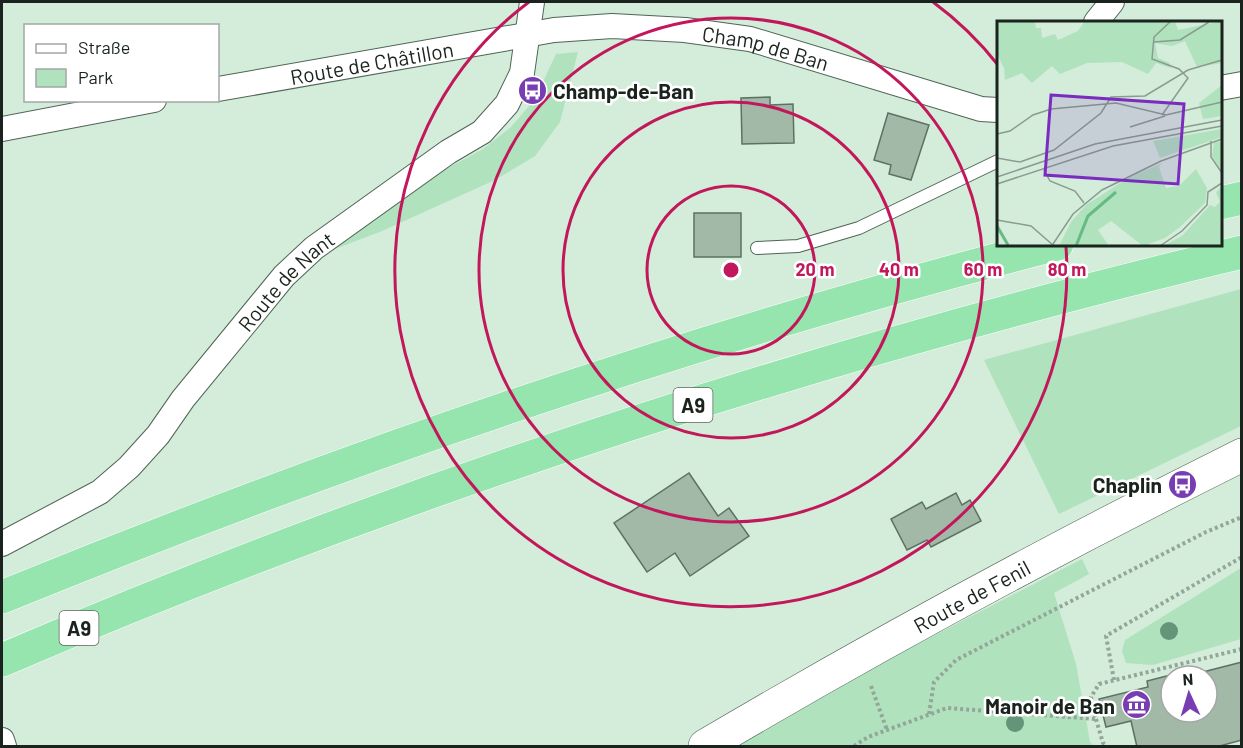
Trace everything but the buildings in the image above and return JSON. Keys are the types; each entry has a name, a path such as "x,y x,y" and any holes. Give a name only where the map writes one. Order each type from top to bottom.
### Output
{"highway":[{"path":"1222,203 1242,198"},
{"path":"2,597 261,495 450,427 742,333 1050,246"},
{"name":"A9","path":"2,660 296,542 610,431 874,349 1242,252"}],"street":[{"name":"Route de Nant","path":"2,543 100,492 129,467 158,435 183,399 284,276 314,248 448,152 482,132 507,104 519,80 524,64 532,2"},
{"path":"1097,21 1112,2"},
{"name":"Champ de Ban","path":"526,35 612,26 685,30 750,39 981,110 997,110"},
{"name":"Route de Châtillon","path":"219,89 526,35"},
{"path":"1222,88 1242,84"},
{"path":"2,129 144,102"},
{"name":"Route de Fenil","path":"705,747 892,637 1070,540 1242,455"},
{"path":"2,740 4,747"}],"lane":[{"path":"756,248 798,246 859,228 997,162"}],"path":[{"path":"929,714 934,682 956,660 1206,532 1242,517"},
{"path":"1114,680 1106,636 1242,557"},
{"path":"1107,747 1103,742 1091,697 1099,684 1242,649"},
{"path":"870,684 887,730"},
{"path":"854,747 868,737 947,708 1096,719"}],"green space":[{"path":"578,52 560,122 535,156 495,180 382,231 322,254 435,175 483,149 511,127 535,99 556,54"},
{"path":"1241,289 1241,426 1059,514 984,360"},
{"path":"1082,559 1089,574 1054,593 1076,664 1090,742 1094,746 734,746 769,721"},
{"path":"1241,568 1241,639 1153,665 1126,663 1122,651 1125,640"}],"place":[{"name":"Champ-de-Ban","path":"532,90"},
{"name":"Chaplin","path":"1183,484"},
{"name":"Manoir de Ban","path":"1136,705"}]}
